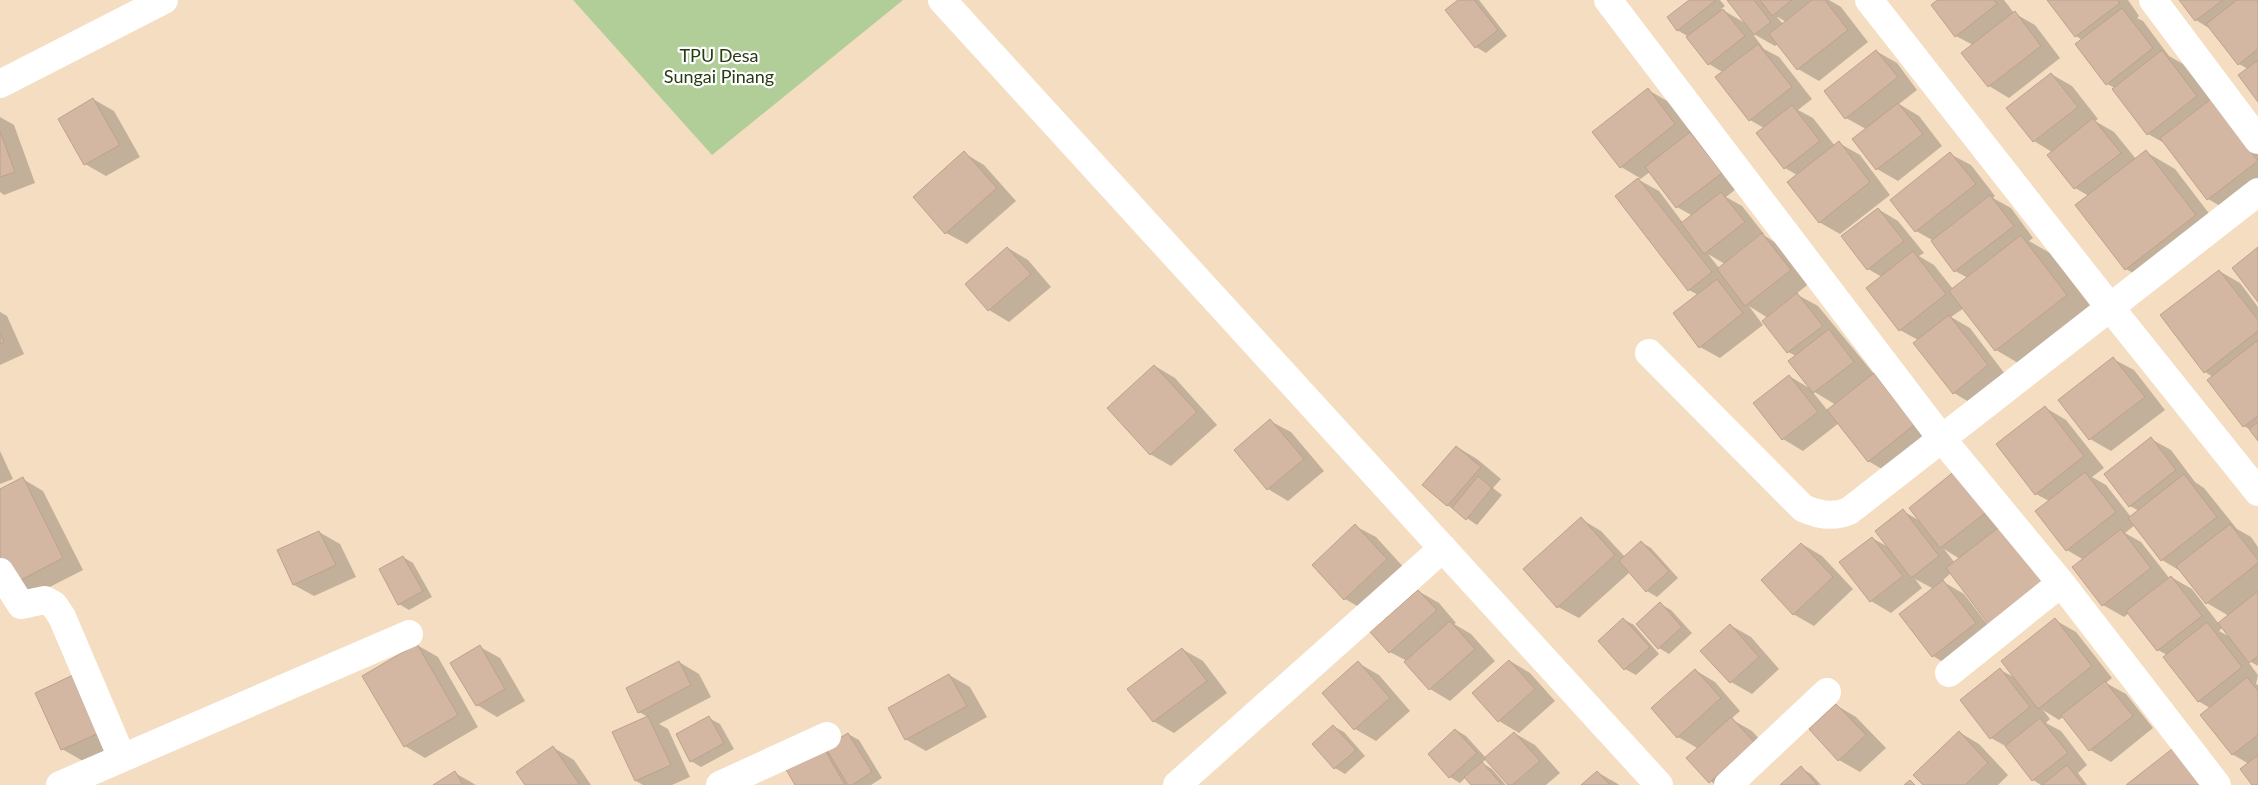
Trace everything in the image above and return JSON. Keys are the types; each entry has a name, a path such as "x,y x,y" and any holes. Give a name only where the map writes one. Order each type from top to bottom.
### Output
{"street":[{"path":"0,84 164,0"},
{"path":"942,0 1659,785"},
{"path":"1608,0 1942,439 2061,583 2217,785"},
{"path":"1869,0 2109,306 2258,492"},
{"path":"2153,0 2258,140"},
{"path":"1649,353 1802,508 1815,513 1839,515 1849,511 2109,306 2258,192"},
{"path":"1178,785 1443,548"},
{"path":"0,572 21,605 45,600 54,605 62,616 122,758"},
{"path":"1949,673 2061,583"},
{"path":"60,785 409,634"},
{"path":"1728,785 1827,692"},
{"path":"720,785 827,736"}],"green space":[{"name":"TPU Desa Sungai Pinang","path":"573,0 903,0 712,155"}],"building":[{"path":"1458,0 1474,0 1498,30 1475,48 1445,10"},
{"path":"1689,0 1716,0 1677,31 1667,17"},
{"path":"1727,0 1754,0 1771,22 1754,35"},
{"path":"1760,0 1792,0 1772,16"},
{"path":"1812,0 1825,0 1848,30 1797,70 1769,34"},
{"path":"1937,0 1994,0 1997,4 1955,37 1931,5"},
{"path":"2047,0 2117,0 2120,3 2075,37"},
{"path":"2179,0 2223,0 2195,21"},
{"path":"2237,0 2258,0 2258,49 2238,65 2206,24"},
{"path":"2122,8 2153,48 2106,85 2075,44"},
{"path":"1723,9 1745,36 1708,65 1686,37"},
{"path":"2015,11 2041,46 1988,87 1961,53"},
{"path":"1758,44 1792,87 1749,121 1715,77"},
{"path":"1876,50 1898,77 1845,119 1824,91"},
{"path":"2162,50 2197,96 2147,135 2112,89"},
{"path":"2258,60 2258,102 2238,75"},
{"path":"2051,73 2078,107 2033,142 2006,108"},
{"path":"1648,88 1675,124 1620,168 1592,132"},
{"path":"93,98 120,145 84,165 58,119"},
{"path":"2211,99 2258,161 2207,200 2160,138"},
{"path":"1898,103 1923,134 1876,170 1852,139"},
{"path":"1792,105 1820,141 1784,169 1756,133"},
{"path":"2093,118 2121,153 2074,189 2047,155"},
{"path":"0,131 15,172 0,177"},
{"path":"1690,132 1722,173 1676,208 1645,167"},
{"path":"1839,141 1870,182 1819,223 1787,182"},
{"path":"2146,150 2196,215 2125,270 2075,205"},
{"path":"964,151 997,188 945,234 913,197"},
{"path":"1950,152 1976,184 1915,232 1890,200"},
{"path":"1638,178 1712,272 1688,291 1615,196"},
{"path":"1721,192 1745,222 1704,254 1681,223"},
{"path":"1990,195 2014,226 1954,272 1931,241"},
{"path":"1878,208 1904,241 1867,270 1841,236"},
{"path":"1762,233 1791,270 1745,306 1717,269"},
{"path":"2021,235 2067,295 1995,351 1949,291"},
{"path":"1007,247 1031,274 988,311 965,284"},
{"path":"2258,247 2258,302 2232,268"},
{"path":"1913,251 1946,294 1899,331 1866,288"},
{"path":"2219,270 2258,320 2258,331 2204,373 2160,315"},
{"path":"1717,279 1743,313 1699,348 1673,313"},
{"path":"1797,293 1823,326 1787,353 1762,321"},
{"path":"1949,315 1988,365 1953,394 1913,343"},
{"path":"1829,329 1854,362 1813,393 1788,361"},
{"path":"0,333 4,342 0,344"},
{"path":"2258,340 2258,416 2243,427 2207,380"},
{"path":"2113,357 2145,397 2089,440 2058,400"},
{"path":"1154,365 1197,412 1150,455 1107,408"},
{"path":"1874,373 1914,425 1868,462 1827,410"},
{"path":"1789,375 1818,412 1782,440 1753,403"},
{"path":"2045,406 2084,456 2035,495 1996,444"},
{"path":"1270,419 1304,459 1267,490 1234,450"},
{"path":"2258,422 2258,441 2249,429"},
{"path":"2151,437 2176,470 2129,507 2104,474"},
{"path":"1456,446 1481,467 1447,506 1422,485"},
{"path":"1956,470 1988,511 1940,548 1909,508"},
{"path":"2085,472 2116,512 2066,551 2035,511"},
{"path":"2184,474 2217,517 2161,561 2128,518"},
{"path":"1478,476 1492,488 1466,520 1452,508"},
{"path":"23,477 63,558 11,585 0,563 0,489"},
{"path":"1903,509 1939,556 1911,578 1875,531"},
{"path":"1581,517 1615,555 1557,608 1523,569"},
{"path":"1355,524 1387,559 1344,600 1312,565"},
{"path":"2230,524 2258,560 2258,563 2206,604 2176,566"},
{"path":"1999,527 2044,584 1990,626 1946,568"},
{"path":"2121,529 2151,568 2102,606 2072,567"},
{"path":"319,531 336,565 293,585 277,550"},
{"path":"1872,537 1903,576 1870,602 1839,562"},
{"path":"1641,541 1669,571 1646,592 1619,561"},
{"path":"1801,543 1833,577 1793,615 1761,580"},
{"path":"403,556 423,591 398,605 379,569"},
{"path":"2171,576 2202,616 2157,651 2126,611"},
{"path":"1943,580 1976,623 1932,657 1899,614"},
{"path":"1418,590 1437,610 1389,653 1370,632"},
{"path":"2258,591 2258,656 2249,663 2218,623"},
{"path":"1660,602 1682,627 1658,649 1636,624"},
{"path":"1623,618 1650,647 1624,670 1598,641"},
{"path":"2055,618 2092,666 2038,709 2001,661"},
{"path":"1450,621 1475,649 1429,690 1404,662"},
{"path":"2207,622 2242,667 2198,702 2163,657"},
{"path":"1730,624 1759,657 1730,683 1700,651"},
{"path":"417,644 458,715 404,747 362,676"},
{"path":"480,645 505,689 476,706 450,663"},
{"path":"1182,648 1207,681 1153,722 1127,689"},
{"path":"1509,660 1535,689 1498,722 1472,693"},
{"path":"679,661 691,685 638,713 626,688"},
{"path":"1358,661 1390,698 1354,730 1322,693"},
{"path":"2000,668 2030,707 1990,739 1960,700"},
{"path":"1695,669 1721,698 1677,738 1651,708"},
{"path":"949,674 967,706 905,740 888,708"},
{"path":"73,675 99,733 61,750 35,693"},
{"path":"2247,677 2258,691 2258,735 2232,755 2200,715"},
{"path":"2105,681 2133,716 2089,751 2061,715"},
{"path":"1836,704 1866,735 1838,761 1809,729"},
{"path":"648,716 671,765 635,781 612,732"},
{"path":"709,716 724,743 690,762 676,734"},
{"path":"1731,717 1754,742 1709,783 1686,758"},
{"path":"2040,718 2068,753 2032,781 2005,746"},
{"path":"1333,725 1356,750 1334,769 1312,744"},
{"path":"1455,729 1477,753 1449,778 1428,754"},
{"path":"1959,731 1988,763 1965,785 1923,785 1913,775"},
{"path":"1514,732 1540,761 1512,785 1508,785 1484,758"},
{"path":"848,733 872,772 852,785 848,785 825,747"},
{"path":"822,745 845,785 795,785 784,766"},
{"path":"553,746 580,785 525,785 516,772"},
{"path":"2172,749 2201,785 2126,785"},
{"path":"2258,755 2258,785 2252,785 2240,769"},
{"path":"1482,762 1502,785 1471,785 1464,777"},
{"path":"2067,765 2083,785 2042,785"},
{"path":"1801,766 1817,785 1780,785"},
{"path":"455,771 463,785 433,785"},
{"path":"1597,771 1610,785 1581,785"},
{"path":"1910,780 1915,785 1904,785"}]}
